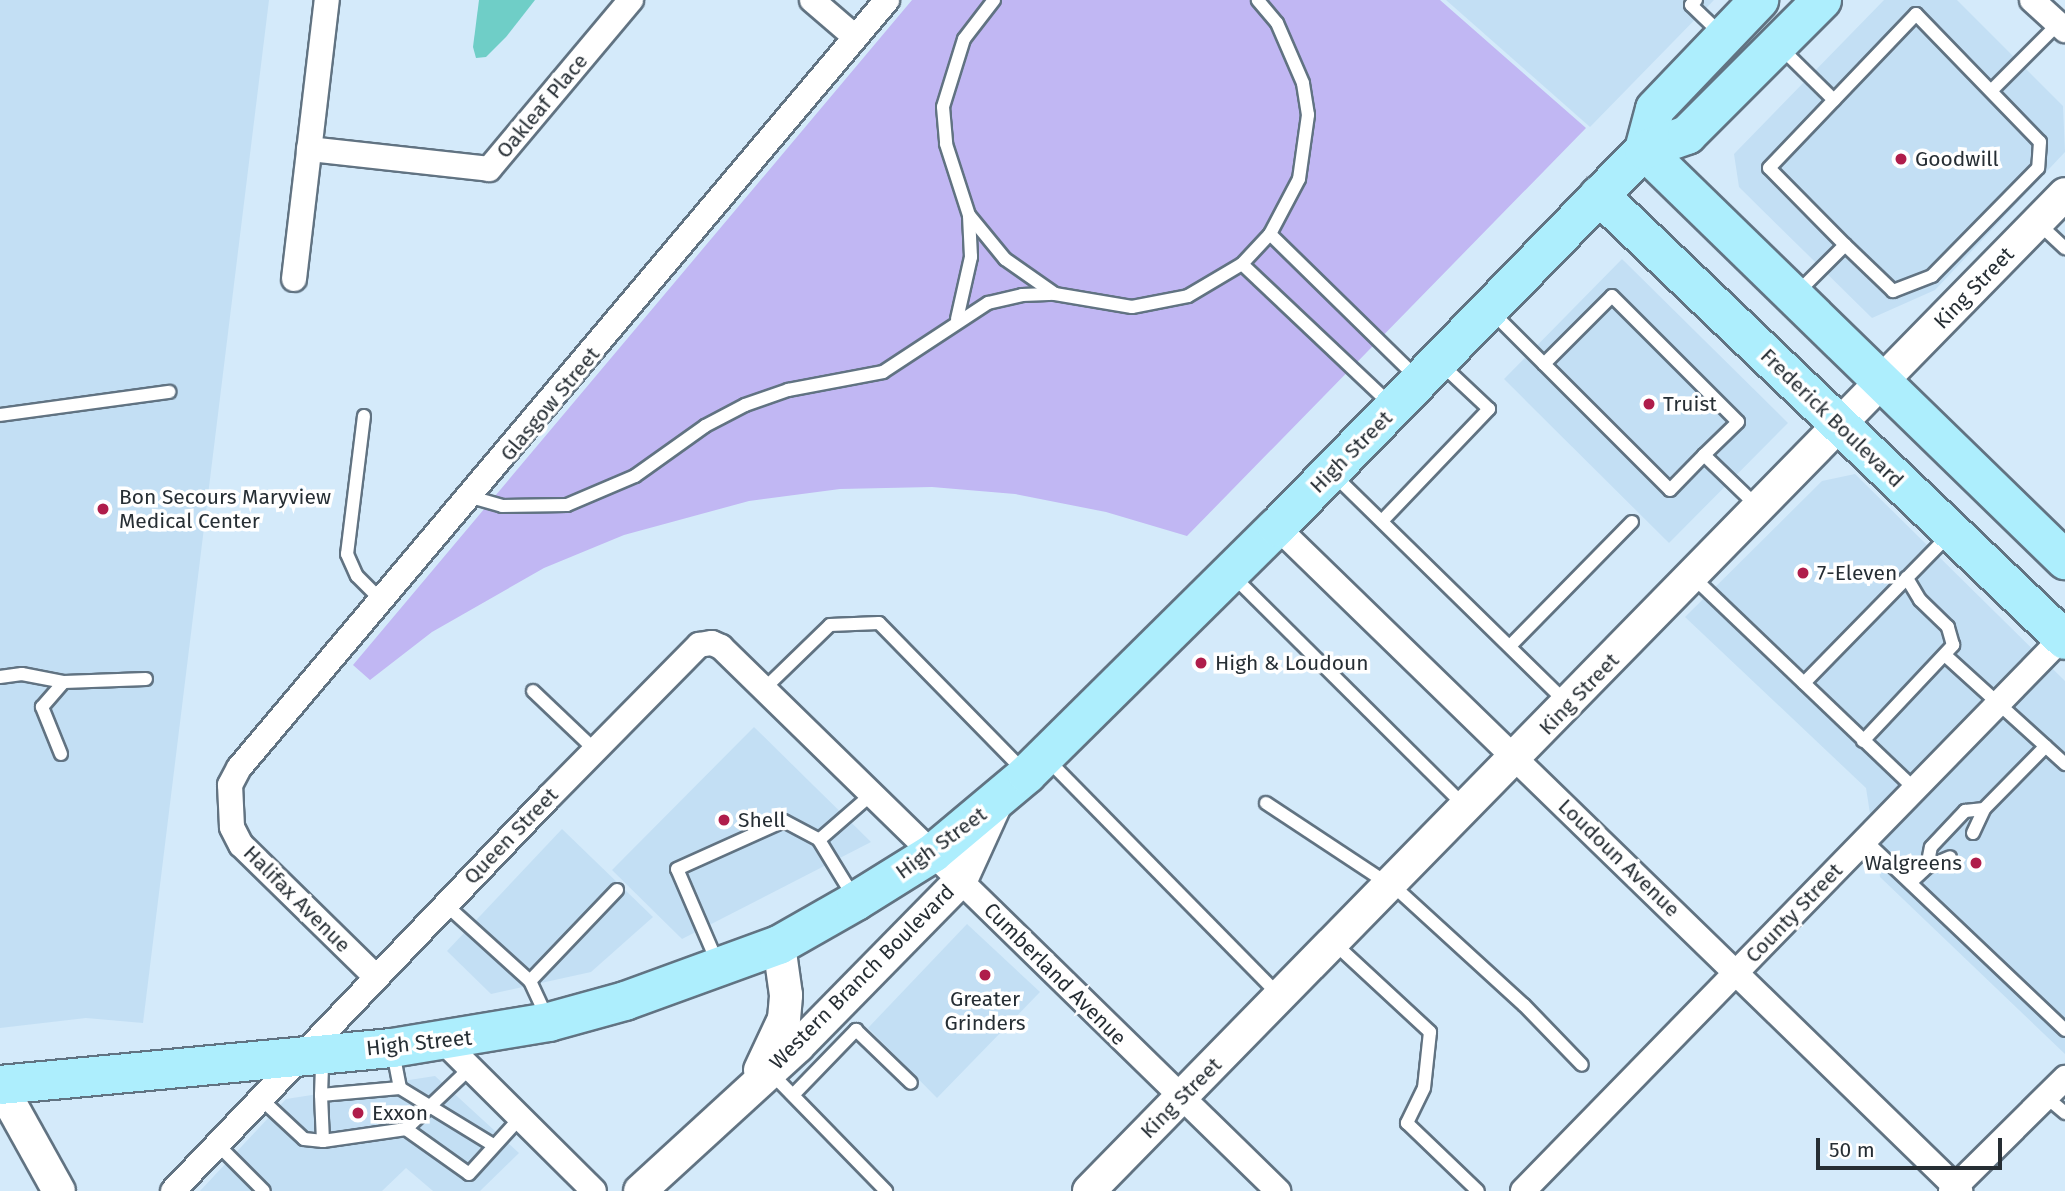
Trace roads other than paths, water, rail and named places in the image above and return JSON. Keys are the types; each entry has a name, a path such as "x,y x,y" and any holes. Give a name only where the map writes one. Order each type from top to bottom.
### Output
{"main road":[{"name":"High Street","path":"1644,150 1655,109 1759,0"},
{"name":"High Street","path":"0,1085 391,1048 549,1022 719,968 779,945 856,901 933,853 996,802 1036,765 1277,527 1644,150 1687,135 1822,0"},
{"path":"1644,150 2065,560"},
{"name":"Frederick Boulevard","path":"1599,195 2064,637"}],"street":[{"path":"294,279 327,0"},
{"name":"Oakleaf Place","path":"309,149 489,169 631,0"},
{"path":"812,0 855,37"},
{"path":"2032,0 2062,27"},
{"name":"Glasgow Street","path":"230,814 230,785 239,768 471,497 884,1"},
{"name":"King Street","path":"1089,1191 1569,705 2065,194"},
{"name":"Loudoun Avenue","path":"1277,527 1737,972 1956,1190"},
{"name":"County Street","path":"1523,1191 2064,637"},
{"name":"Cumberland Avenue","path":"648,697 699,645 712,643 872,793 1278,1191"},
{"name":"Queen Street","path":"185,1187 217,1144 260,1098 311,1054 375,976 648,697"},
{"name":"Western Branch Boulevard","path":"640,1191 760,1077 845,1020 961,880 996,802"},
{"name":"Halifax Avenue","path":"230,814 232,827 250,855 375,976"},
{"path":"760,1077 784,1019 786,995 779,945"},
{"path":"442,1040 594,1191"},
{"path":"1956,1190 2065,1078"},
{"path":"0,1085 59,1191"}],"lane":[{"path":"994,0 964,40 949,76 943,107 952,169 969,215 1005,258 1055,294"},
{"path":"471,497 535,509 567,505 598,495 745,405 788,390 883,372 906,361 957,319 988,303 1022,295 1055,294 1100,304 1163,303 1217,282 1242,264 1270,234 1299,179 1308,115 1293,52 1258,0"},
{"path":"1696,0 1691,5 1724,37"},
{"path":"1916,14 2040,142 2038,168 1932,276 1893,291 1769,168 1834,100 1916,14"},
{"path":"1992,90 2062,27"},
{"path":"1778,45 1834,100"},
{"path":"957,319 969,270 969,215"},
{"path":"2038,222 2065,248"},
{"path":"1270,234 1417,383"},
{"path":"1794,296 1845,245"},
{"path":"1242,264 1417,383 1489,408 1382,521"},
{"path":"1489,308 1670,490 1738,422 1612,296 1544,363"},
{"path":"0,415 169,392"},
{"path":"364,416 347,554 357,576 382,601"},
{"path":"1704,455 1759,508"},
{"path":"1331,472 1569,705"},
{"path":"1510,646 1632,522"},
{"path":"1804,683 1952,532"},
{"path":"1230,573 1467,808"},
{"path":"1692,577 1914,789"},
{"path":"1863,741 1946,656 1953,636 1920,600 1907,578"},
{"path":"764,689 830,625 879,623 1036,765 1281,997"},
{"path":"1946,656 2000,702 2065,764"},
{"path":"0,677 22,674 64,682 146,679"},
{"path":"61,754 42,707 64,682"},
{"path":"533,691 595,750"},
{"path":"1973,832 1984,809 2046,746"},
{"path":"819,840 872,793"},
{"path":"1266,803 1391,885 1524,1005 1582,1065"},
{"path":"1927,867 1931,847 1965,811 1984,809"},
{"path":"719,968 677,869 784,821 819,840 856,901"},
{"path":"1866,840 2065,1030"},
{"path":"1911,882 1927,867 1950,858"},
{"path":"530,981 617,890"},
{"path":"445,904 530,981 549,1022"},
{"path":"1334,943 1430,1032 1424,1088 1407,1122 1478,1191"},
{"path":"793,1095 845,1020 911,1083"},
{"path":"391,1048 400,1088"},
{"path":"311,1054 321,1095 323,1141"},
{"path":"260,1098 304,1139 323,1141 406,1129 470,1068"},
{"path":"760,1077 793,1095 886,1191"},
{"path":"321,1095 400,1088 493,1145"},
{"path":"2046,1097 2065,1113"},
{"path":"406,1129 469,1174 520,1118"},
{"path":"217,1144 264,1191"}],"place":[{"name":"Goodwill","path":"1901,159"},
{"name":"Truist","path":"1649,404"},
{"name":"Bon Secours Maryview Medical Center","path":"103,509"},
{"name":"7-Eleven","path":"1803,573"},
{"name":"High & Loudoun","path":"1201,663"},
{"name":"Shell","path":"724,820"},
{"name":"Walgreens","path":"1976,863"},
{"name":"Greater Grinders","path":"985,975"},
{"name":"Exxon","path":"358,1113"}]}
